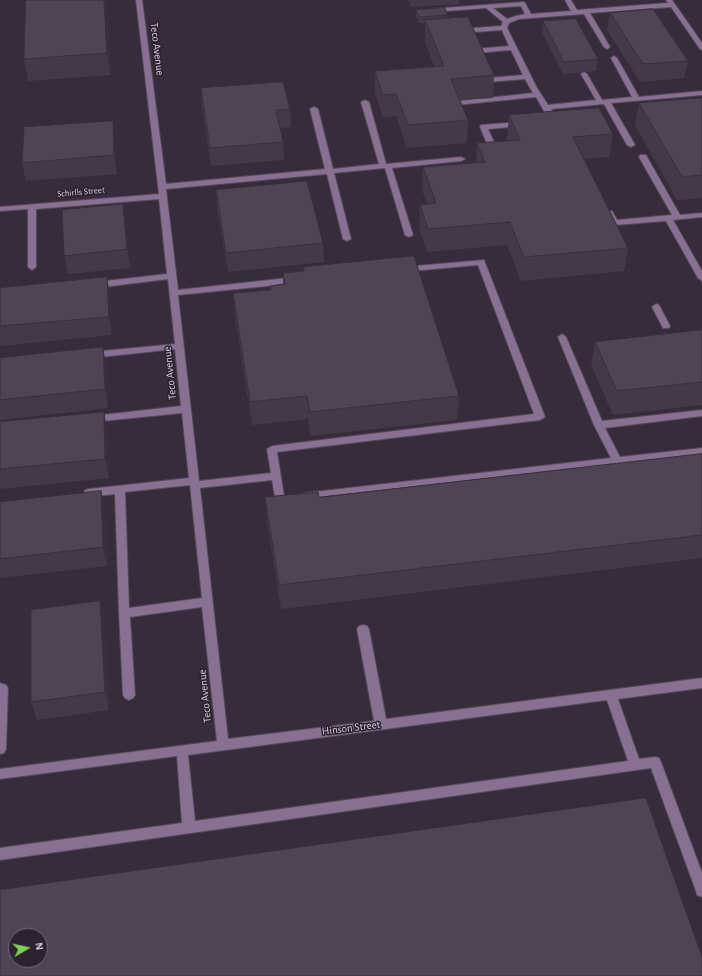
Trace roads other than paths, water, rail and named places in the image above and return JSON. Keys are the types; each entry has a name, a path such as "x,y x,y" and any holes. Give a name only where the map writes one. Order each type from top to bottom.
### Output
{"street":[{"name":"Teco Avenue","path":"139,0 174,293 223,745"},
{"path":"568,0 575,13"},
{"path":"450,32 505,25 518,17 586,12 670,3 702,48"},
{"path":"424,11 523,4 529,16"},
{"path":"487,6 505,25 528,77 555,121 547,122"},
{"path":"586,12 607,47"},
{"path":"475,51 514,48"},
{"path":"614,58 637,99"},
{"path":"584,74 604,102 631,145"},
{"path":"488,80 528,77"},
{"path":"547,107 702,93"},
{"path":"459,103 538,95"},
{"path":"365,102 409,235"},
{"path":"314,109 347,239"},
{"path":"496,157 484,127 524,124"},
{"path":"643,157 677,217"},
{"name":"Schirlls Street","path":"0,209 330,171 461,159"},
{"path":"603,203 616,227 668,218 702,215"},
{"path":"32,206 32,267"},
{"path":"668,218 702,278"},
{"path":"393,271 481,262 540,417 272,449 280,500 702,451"},
{"path":"85,286 172,276"},
{"path":"174,293 306,280"},
{"path":"656,306 666,326"},
{"path":"562,337 599,425 618,461"},
{"path":"84,356 179,346"},
{"path":"87,420 186,409"},
{"path":"599,425 702,413"},
{"path":"81,494 120,489 276,476"},
{"path":"120,489 124,613 129,695"},
{"path":"124,613 207,602"},
{"path":"363,629 381,724"},
{"name":"Hinson Street","path":"0,774 702,683"},
{"path":"0,688 2,688 0,749"},
{"path":"611,695 635,765"},
{"path":"182,750 189,828"},
{"path":"0,854 655,762 702,891"}]}
